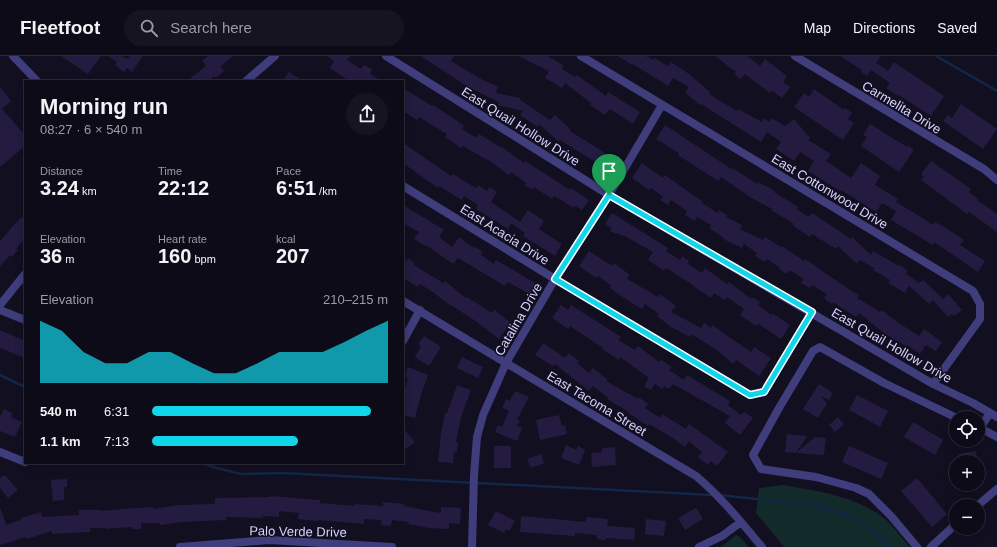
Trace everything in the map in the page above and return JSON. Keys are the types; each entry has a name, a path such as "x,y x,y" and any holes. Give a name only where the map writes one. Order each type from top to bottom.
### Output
{"street":[{"path":"14,56 35,80"},
{"path":"247,80 275,56"},
{"name":"East Quail Hollow Drive","path":"386,56 609,195 934,384 993,415"},
{"name":"East Cottonwood Drive","path":"580,56 973,291 980,304 980,319 934,384"},
{"name":"Carmelita Drive","path":"795,56 984,169 997,180"},
{"name":"Catalina Drive","path":"472,547 474,475 477,437 482,415 506,364 555,279 609,195 662,105"},
{"name":"East Acacia Drive","path":"404,187 555,279 750,395 764,392 812,312"},
{"path":"0,305 24,275"},
{"name":"East Tacoma Street","path":"404,301 506,364 696,476 713,490 762,547"},
{"path":"0,310 24,320"},
{"path":"404,339 420,310"},
{"path":"917,547 891,516 869,494 856,488 816,477 761,469 753,455 813,351 820,347 884,383 949,414"},
{"path":"985,422 993,415"},
{"path":"985,431 997,437"},
{"path":"0,452 24,462"},
{"path":"985,499 997,489"},
{"path":"699,547 722,536 742,522"},
{"path":"931,547 949,530"},
{"name":"Palo Verde Drive","path":"180,547 269,543 392,547"}],"green space":[{"path":"783,485 836,496 862,505 885,519 910,547 784,547 756,513 759,488"},
{"path":"736,535 740,537 749,547 721,547"}],"building":[{"path":"61,56 101,56 88,74"},
{"path":"108,56 122,56 127,59 130,56 143,56 132,72 127,68 124,72 115,65 117,62"},
{"path":"208,56 233,56 220,67 224,71 216,78 214,76 210,80 188,80 206,66 202,61"},
{"path":"327,56 350,56 347,60 361,69 364,65 372,69 370,74 380,80 348,80 330,68 334,61"},
{"path":"421,56 454,56 451,61 479,78 498,87 496,93 520,98 520,100 550,120 555,115 571,130 570,131 613,158 607,169 560,140 559,142 539,124 538,127 520,115 523,111 498,105 499,102 468,87"},
{"path":"518,56 548,56 564,66 562,69 575,77 577,75 606,96 608,92 640,112 633,124 610,109 605,115 590,105 591,103 565,83 562,88 545,78 549,71"},
{"path":"618,56 646,56 653,60 654,58 668,66 671,62 689,74 711,93 709,94 737,111 738,109 762,122 764,118 769,122 772,118 785,126 794,119 810,138 808,140 831,154 826,161 851,178 861,163 880,176 875,185 898,199 896,202 933,225 935,222 949,230 964,240 960,245 985,261 978,272 934,242 933,245 891,220 896,211 882,203 876,212 808,171 814,161 800,152 794,161 776,149 781,142 767,132 761,142 701,104 700,105 685,92 689,87 673,78 668,86"},
{"path":"715,56 747,56 760,66 765,59 787,76 783,82 790,87 782,98 772,91 770,93 745,74 741,79 734,74 736,72"},
{"path":"840,56 881,56 876,63 888,71 894,62 944,96 931,116 886,88 890,83 871,70 867,76 861,72 862,70"},
{"path":"289,72 301,80 284,80"},
{"path":"0,87 11,101 2,109 24,134 24,147 0,167"},
{"path":"404,89 450,116 464,126 462,129 476,138 479,134 502,147 524,163 525,161 570,190 571,188 589,200 582,210 575,206 574,208 554,196 552,199 534,187 532,190 525,185 526,183 511,172 509,175 487,159 463,146 461,148 445,137 447,134 419,117 417,120 404,112"},
{"path":"814,89 844,110 845,108 852,113 848,119 854,123 843,140 794,107 804,93 809,97"},
{"path":"961,104 997,129 983,149 943,121 948,115 952,118"},
{"path":"870,124 907,147 908,145 914,150 899,172 861,146 867,137 863,135"},
{"path":"665,125 733,170 733,168 757,184 758,182 775,191 774,192 798,207 796,209 809,217 812,213 851,239 852,237 871,255 873,251 899,266 900,265 908,271 906,274 919,283 923,280 943,299 948,294 962,310 954,316 952,314 948,317 933,300 929,304 909,286 905,293 888,283 890,280 873,270 874,268 860,260 857,264 838,246 836,249 812,234 810,237 793,226 794,224 771,210 772,209 750,197 721,177 718,181 678,155 679,153 656,139"},
{"path":"404,144 451,176 453,174 476,188 478,185 487,191 489,187 497,192 491,202 520,222 528,210 544,221 539,229 562,244 555,256 523,236 525,233 511,223 508,229 476,209 478,205 464,196 462,200 439,186 438,188 404,164"},
{"path":"931,161 971,189 969,192 978,199 977,200 997,214 997,232 969,212 967,214 921,180 924,177 921,174"},
{"path":"642,163 663,178 665,175 718,213 719,210 727,215 726,217 742,225 740,229 763,240 765,237 781,247 782,246 804,261 805,259 859,295 857,298 880,312 882,310 919,336 924,329 942,342 936,351 926,345 920,354 907,345 906,346 885,334 859,313 856,317 833,302 832,304 824,298 827,294 812,285 810,288 801,283 804,279 790,270 786,274 767,259 765,262 755,256 757,253 744,244 742,248 723,239 724,238 709,228 711,225 697,217 694,221 685,215 687,211 671,200 668,205 660,200 663,197 651,188 649,190 632,178"},
{"path":"404,206 444,230 439,237 452,247 459,237 474,248 475,247 483,252 481,255 494,264 496,260 537,284 531,295 508,282 505,286 458,258 453,264 426,245 425,246 414,239 419,232 404,224"},
{"path":"612,213 668,248 666,251 680,260 682,256 689,261 688,264 702,273 705,268 727,284 729,282 751,299 752,297 760,302 758,305 771,315 772,313 790,325 781,339 758,324 756,326 740,315 744,309 727,297 724,300 714,293 711,298 666,268 664,271 648,260 653,252 623,235 610,231 612,228 605,224"},
{"path":"21,217 24,219 24,239 12,257 10,255 0,266 0,241"},
{"path":"589,251 612,266 614,263 630,275 627,279 658,297 660,294 676,306 671,312 701,328 704,323 711,328 712,325 751,352 754,347 771,358 759,376 736,360 733,364 717,350 691,334 690,337 671,327 657,316 659,314 645,304 642,309 610,288 611,285 598,276 596,278 579,266"},
{"path":"408,258 415,263 414,265 443,283 445,281 466,298 467,297 492,313 494,309 511,323 499,339 477,322 420,284 418,287 404,279 404,260 406,261"},
{"path":"561,305 568,310 571,305 621,337 618,340 635,350 638,346 659,362 661,360 672,367 669,370 684,380 687,375 730,401 728,405 741,415 744,412 753,418 740,435 725,423 730,416 673,384 669,389 664,386 662,389 655,384 651,390 645,387 645,384 649,378 620,357 619,360 602,349 603,348 570,326 568,329 552,318"},
{"path":"0,330 24,341 24,358 0,348"},
{"path":"424,336 441,347 429,366 415,357 421,346 418,344"},
{"path":"543,343 565,358 569,353 579,361 577,363 589,373 593,368 608,380 606,381 638,399 639,397 648,404 645,408 660,418 662,414 686,429 689,424 728,452 717,466 711,461 708,465 698,457 702,452 689,441 685,447 673,438 649,424 648,426 628,413 629,412 607,399 608,398 593,386 589,391 555,364 553,366 535,355"},
{"path":"462,357 483,367 478,378 457,368"},
{"path":"408,367 428,375 415,418 404,415 404,394 408,378 405,376"},
{"path":"819,384 833,393 829,400 820,396 827,403 818,418 803,409"},
{"path":"457,385 471,390 461,417 456,442 458,442 457,452 454,451 453,463 438,462 445,413 447,413"},
{"path":"515,391 529,397 517,420 520,421 517,426 522,428 517,441 495,432 498,425 502,427 509,411 502,408 506,399 510,401"},
{"path":"857,395 888,411 880,427 849,410"},
{"path":"4,409 12,413 11,417 22,422 15,437 0,431 0,417"},
{"path":"559,415 562,426 565,425 567,434 540,440 536,420"},
{"path":"838,417 844,424 835,432 829,425"},
{"path":"913,422 943,440 935,455 904,437"},
{"path":"404,429 415,442 406,449 404,446"},
{"path":"787,434 807,436 796,453 785,452"},
{"path":"815,437 826,438 824,455 796,453"},
{"path":"566,445 576,450 578,446 585,450 579,465 561,458"},
{"path":"494,446 511,446 511,468 494,468"},
{"path":"849,446 888,463 881,479 842,462"},
{"path":"615,447 616,465 592,467 591,453 602,452 602,448"},
{"path":"976,451 977,455 958,455"},
{"path":"541,454 544,463 531,468 527,459"},
{"path":"5,475 18,490 8,498 0,488 0,478"},
{"path":"917,478 947,514 932,527 901,491"},
{"path":"67,479 67,487 64,487 64,500 53,501 51,480"},
{"path":"271,496 320,500 320,503 355,506 355,504 383,506 383,502 404,504 404,506 439,513 439,511 441,512 441,507 461,508 460,524 449,523 449,529 429,528 408,524 409,522 392,520 391,526 381,525 382,520 364,519 364,524 319,521 298,519 299,513 279,511 279,517 226,517 226,520 182,522 160,525 160,523 141,523 141,529 132,529 132,527 106,529 90,528 90,532 52,534 52,531 27,539 26,537 0,545 0,509 6,525 21,520 21,518 41,512 42,517 79,515 79,510 101,511 153,507 153,509 179,505 215,504 215,498"},
{"path":"696,508 703,519 685,530 678,518"},
{"path":"496,511 515,521 509,531 506,529 504,533 488,525"},
{"path":"521,516 586,522 586,517 608,519 607,526 635,528 634,540 606,538 606,540 597,539 597,535 575,533 575,536 520,532"},
{"path":"646,519 666,521 664,536 645,534"}],"waterway":[{"path":"936,56 997,91"},
{"path":"0,375 24,387"},
{"path":"205,464 241,474 283,473 712,495"},
{"path":"719,495 821,506 851,517 879,535 890,547"}],"route":[{"path":"609,195 812,312 764,392 750,395 555,279 609,195"}]}
